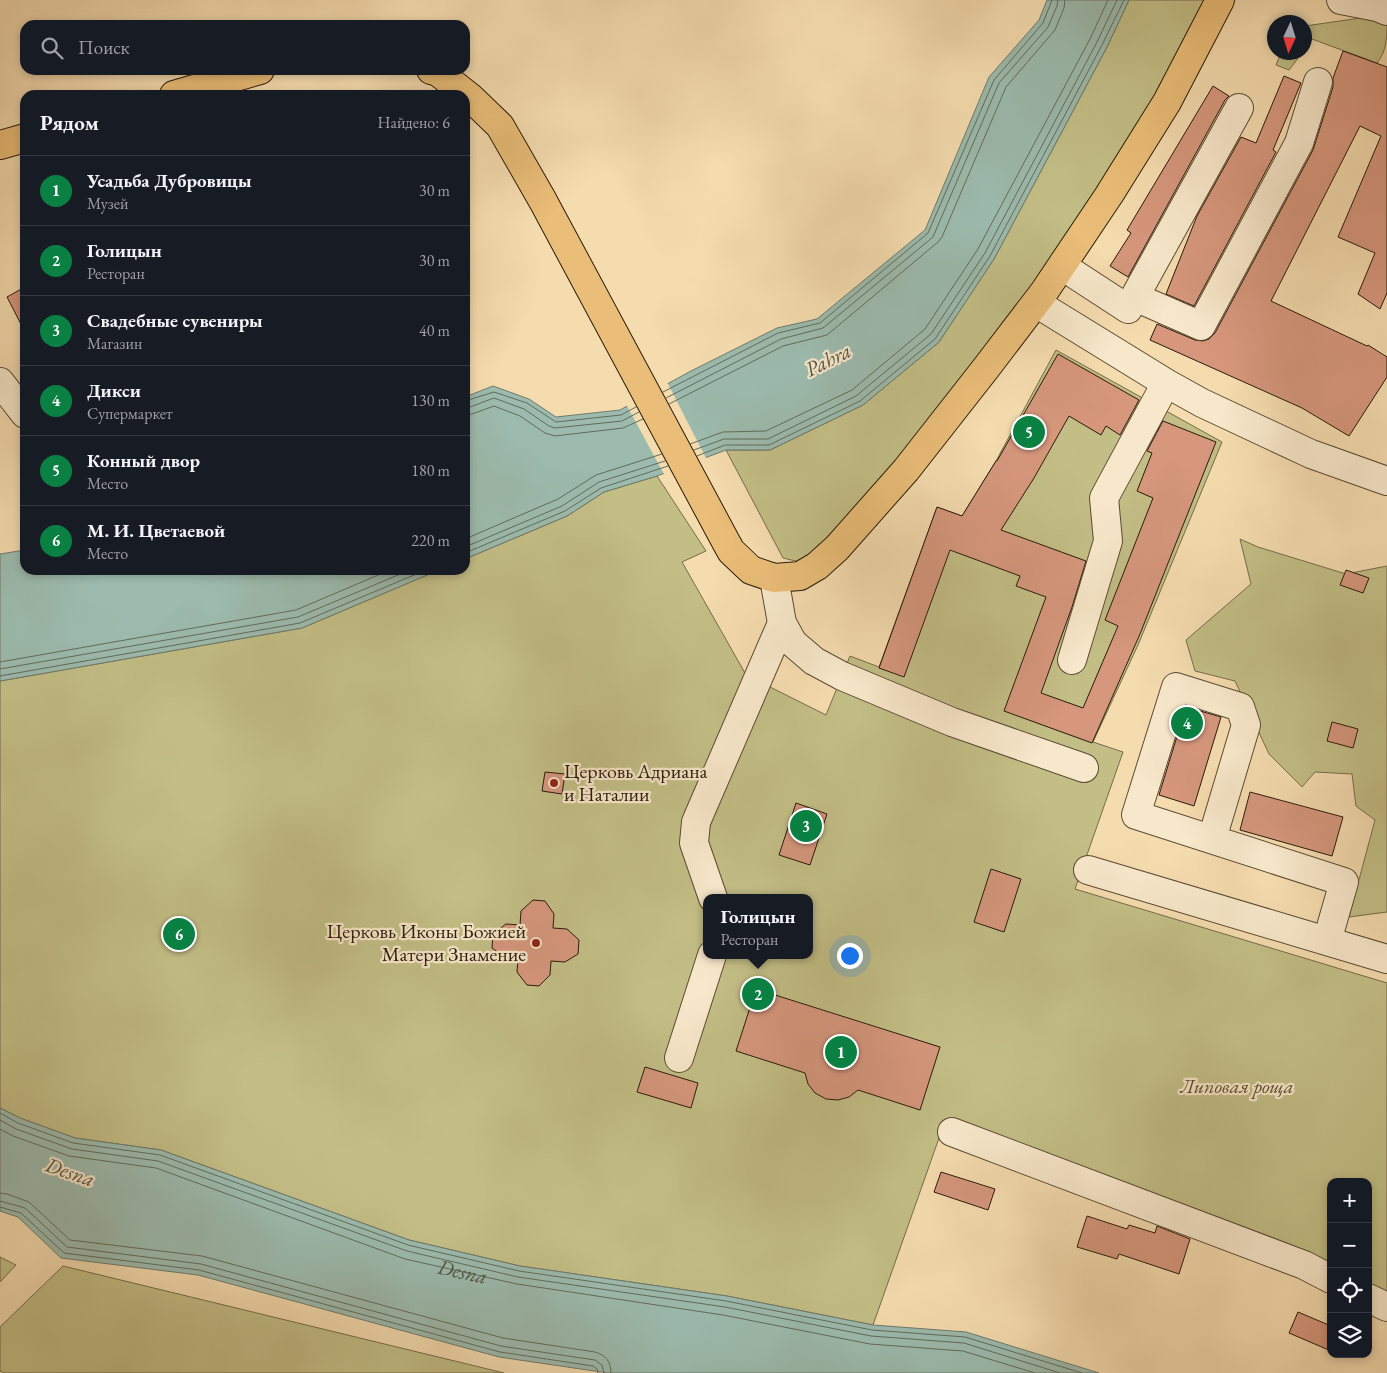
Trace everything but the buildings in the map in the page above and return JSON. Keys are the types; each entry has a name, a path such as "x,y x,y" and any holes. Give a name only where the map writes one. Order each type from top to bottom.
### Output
{"main road":[{"path":"470,97 500,126 543,201 731,551 752,570 774,578 800,576 817,566 837,548 906,470 1036,303 1109,195 1167,102 1220,0"},
{"path":"191,90 243,75"},
{"path":"442,75 461,90"},
{"path":"0,145 20,139"}],"street":[{"path":"1341,0 1387,11"},
{"path":"1135,297 1201,326 1299,143 1318,82"},
{"path":"1062,266 1128,309 1238,108"},
{"path":"1036,303 1202,403 1311,454 1387,481"},
{"path":"0,382 20,408"},
{"path":"1072,660 1108,541 1104,498 1166,383"},
{"path":"774,578 782,623 793,642 814,661 842,676 952,722 1084,768"},
{"path":"712,894 694,843 696,822 782,623"},
{"path":"1212,839 1246,725 1240,707 1176,687 1136,815 1344,882 1327,941"},
{"path":"1088,870 1387,959"},
{"path":"679,1058 711,959"},
{"path":"952,1132 1304,1265 1327,1277"},
{"path":"1372,1300 1387,1307"}],"green space":[{"path":"1129,0 1220,0 1109,195 817,566 783,558 726,450 770,450 863,405 939,342 994,259 1107,47"},
{"path":"1375,16 1387,21 1385,48 1377,63 1312,39 1312,25"},
{"path":"1278,60 1297,60 1289,70 1276,65"},
{"name":"Липовая роща","path":"1056,350 1222,442 1138,645 1093,742 1123,752 1075,889 1387,983 1387,1319 1372,1312 1372,1178 1327,1178 1327,1288 1299,1274 939,1138 873,1325 727,1296 520,1266 409,1240 161,1150 75,1138 20,1118 0,1108 0,681 302,628 427,575 470,575 470,557 567,516 604,492 657,476 706,551 682,562 745,673 826,715 850,656 879,667 937,507 962,516 996,461"},
{"path":"1240,539 1258,547 1346,574 1387,566 1387,912 1349,917 1375,820 1356,806 1352,774 1315,772 1302,787 1269,754 1235,681 1195,671 1186,640 1251,584"},
{"path":"0,1257 16,1265 0,1282"},
{"path":"63,1266 504,1373 4,1373 0,1371 0,1327"}],"water":[{"name":"Pahra","path":"1047,0 1129,0 1107,47 994,259 939,342 863,405 770,450 726,450 657,476 604,492 567,516 470,557 470,395 493,386 529,399 556,417 620,410 689,372 777,328 817,319 925,230 989,77 1039,20"},
{"path":"20,551 20,575 427,575 302,628 0,681 0,554"},
{"name":"Desna","path":"0,1108 20,1118 75,1138 161,1150 409,1240 520,1266 727,1296 873,1325 966,1332 1099,1373 608,1373 499,1357 198,1275 61,1258 18,1217 0,1211"}],"pier":[{"path":"667,382 707,460 665,476 626,404"}],"place":[{"name":"Конный двор","path":"1029,432"},
{"name":"Дикси","path":"1187,723"},
{"name":"Церковь Адриана и Наталии","path":"554,783"},
{"name":"Свадебные сувениры","path":"806,826"},
{"name":"М. И. Цветаевой","path":"179,934"},
{"name":"Церковь Иконы Божией Матери Знамение","path":"536,943"},
{"name":"Голицын","path":"758,994"},
{"name":"Усадьба Дубровицы","path":"841,1052"}]}
